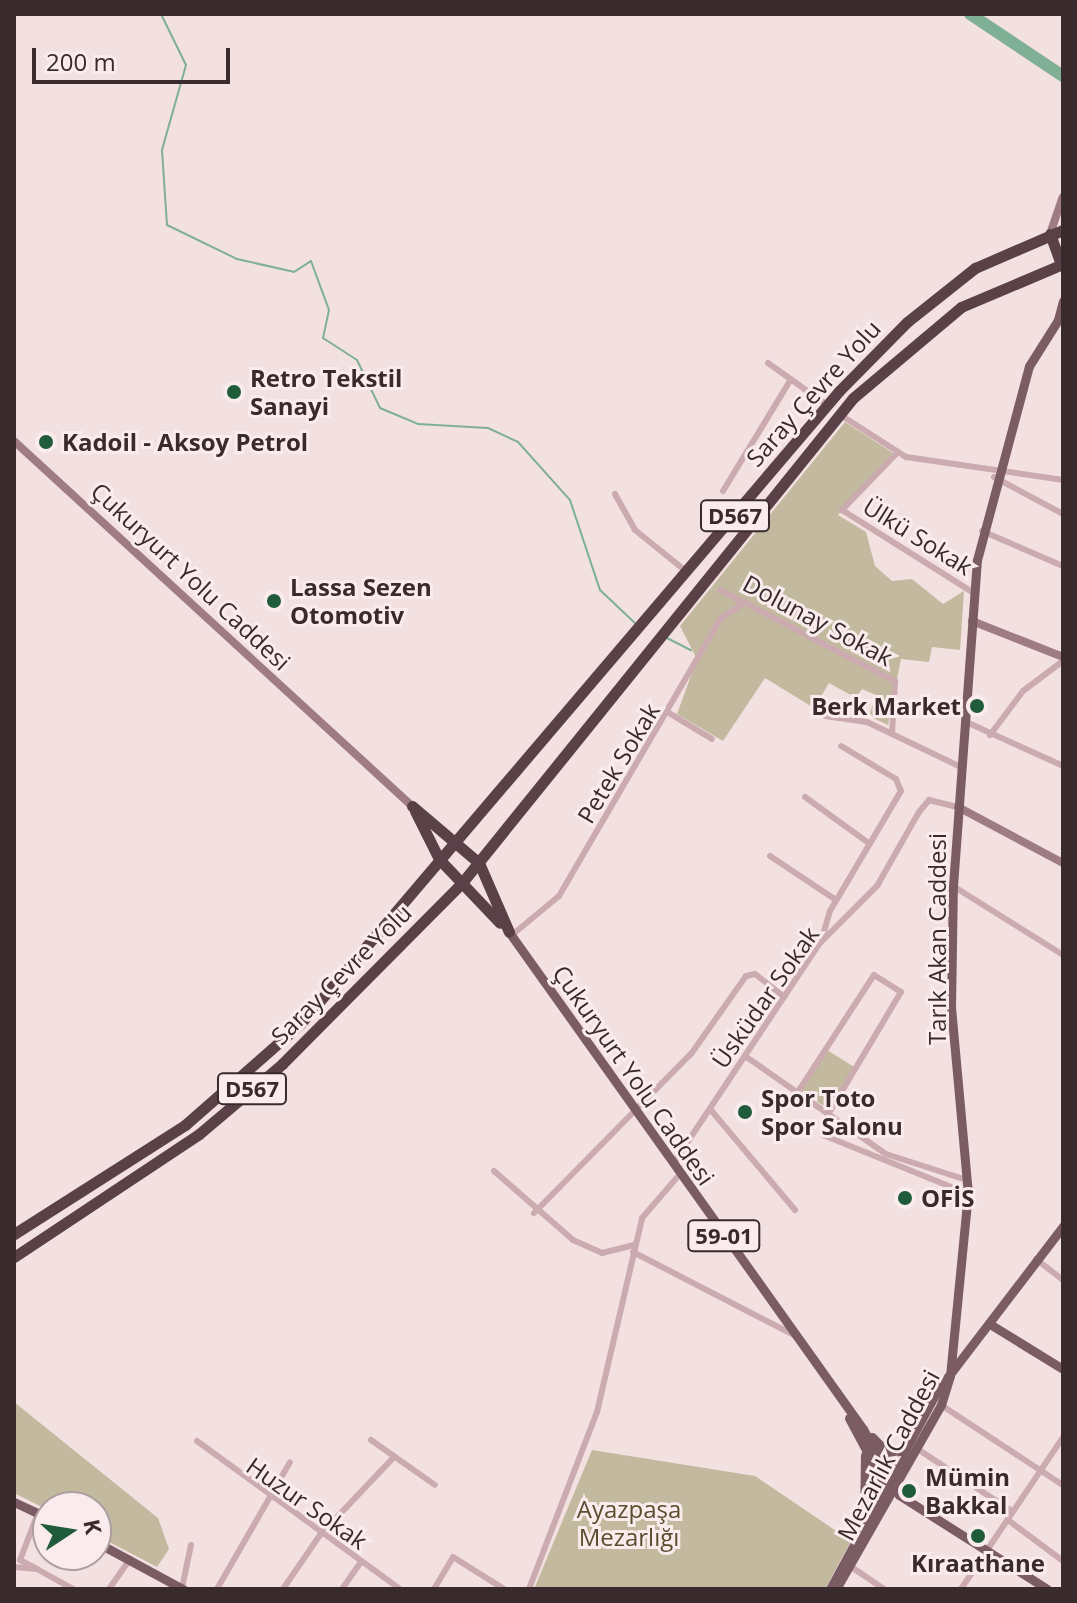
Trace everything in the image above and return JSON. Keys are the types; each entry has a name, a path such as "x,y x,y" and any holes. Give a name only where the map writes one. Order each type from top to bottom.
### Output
{"highway":[{"name":"D567","path":"1062,267 1050,234 1063,230"},
{"name":"Saray Çevre Yolu","path":"456,841 827,406 907,322 975,268 1050,234"},
{"name":"Saray Çevre Yolu","path":"479,863 839,414 927,330 1000,288 1062,267"},
{"path":"412,806 479,863"},
{"path":"412,806 439,859 510,934"},
{"name":"D567","path":"439,859 456,841"},
{"name":"Saray Çevre Yolu","path":"14,1234 185,1125 301,1023 439,859"},
{"name":"D567","path":"461,884 479,863"},
{"name":"59-01","path":"479,863 510,934"},
{"name":"Saray Çevre Yolu","path":"14,1257 199,1134 282,1064 461,884"}],"main road":[{"path":"1050,234 1063,197"},
{"name":"Tarık Akan Caddesi","path":"830,1589 861,1530 892,1488 950,1376 968,1194 951,1008 953,886 974,593 981,531 996,472 1029,366 1061,319 1063,301"},
{"name":"Çukuryurt Yolu Caddesi","path":"14,441 412,806"},
{"path":"972,621 1063,659"},
{"path":"958,807 1063,863"},
{"name":"Çukuryurt Yolu Caddesi","path":"510,934 838,1397 863,1429 887,1452 911,1448"},
{"name":"Mezarlık Caddesi","path":"911,1448 941,1405 950,1376 993,1326 1036,1259 1063,1226"},
{"path":"993,1326 1063,1369"},
{"name":"Çukuryurt Yolu Caddesi","path":"838,1397 862,1443 892,1488"},
{"name":"Çukuryurt Yolu Caddesi","path":"863,1429 892,1488"},
{"name":"Çukuryurt Yolu Caddesi","path":"861,1530 869,1474 862,1443"},
{"path":"892,1488 1047,1589"},
{"name":"Mezarlık Caddesi","path":"836,1589 892,1488"},
{"path":"112,1550 181,1588"}],"street":[{"path":"768,363 827,406"},
{"path":"723,491 791,379"},
{"path":"839,414 898,452 996,472 1063,480"},
{"name":"Ülkü Sokak","path":"898,452 842,510 974,593"},
{"path":"996,472 1063,514"},
{"path":"615,494 635,530 688,572"},
{"path":"981,531 1063,566"},
{"name":"Dolunay Sokak","path":"720,590 895,681 892,733"},
{"name":"Petek Sokak","path":"510,934 559,896 669,713 721,618 746,602"},
{"path":"990,735 1023,691 1063,659"},
{"path":"669,713 712,739"},
{"path":"825,716 892,733 961,767"},
{"path":"964,721 1063,766"},
{"path":"820,943 836,900 901,791 896,779 841,746"},
{"path":"805,797 870,844"},
{"name":"Üsküdar Sokak","path":"673,1164 820,943 877,886 897,842 929,800 958,807"},
{"path":"770,856 836,900"},
{"path":"953,886 1063,955"},
{"path":"534,1213 691,1054 746,976 755,974 784,997"},
{"path":"796,1095 874,975 901,992 827,1116 823,1135 858,1154 968,1194"},
{"path":"745,1056 865,1141 967,1180"},
{"path":"710,1109 795,1210"},
{"path":"858,1154 865,1141"},
{"path":"494,1171 534,1213 602,1253 634,1249 796,1336"},
{"path":"529,1589 597,1412 634,1249 651,1202 680,1174"},
{"path":"1036,1259 1063,1280"},
{"path":"941,1405 1063,1485"},
{"path":"961,1589 1063,1437"},
{"path":"371,1440 435,1485"},
{"name":"Huzur Sokak","path":"197,1441 267,1498 399,1589"},
{"path":"911,1448 1013,1512"},
{"path":"283,1589 320,1535 394,1457"},
{"path":"217,1589 290,1462"},
{"path":"1008,1520 1063,1561"},
{"path":"32,1529 20,1560 32,1566"},
{"path":"181,1588 191,1545"},
{"path":"434,1589 453,1557 504,1589"},
{"path":"109,1589 130,1559"},
{"path":"342,1589 360,1563"},
{"path":"850,1566 884,1589"},
{"path":"41,1571 73,1589"}],"green space":[{"path":"845,422 893,453 838,515 866,532 875,566 892,581 912,579 943,604 964,591 960,650 932,647 929,662 901,659 888,725 869,716 876,695 862,689 856,698 829,683 814,708 765,678 723,741 677,714 697,659 680,626"},
{"path":"827,1050 854,1067 828,1109 801,1092"},
{"path":"14,1402 158,1518 169,1549 157,1567 112,1543 112,1491 32,1491 32,1502 14,1493"},
{"name":"Ayazpaşa Mezarlığı","path":"592,1450 755,1476 851,1541 825,1589 534,1589"}],"waterway":[{"path":"161,14 186,65 162,150 167,225 237,259 294,272 311,261 329,310 323,338 357,360 380,408 418,424 488,428 518,442 570,500 600,590 635,623"},
{"path":"970,14 1063,76"},
{"path":"667,638 691,650"}],"place":[{"name":"Retro Tekstil Sanayi","path":"234,392"},
{"name":"Kadoil - Aksoy Petrol","path":"46,442"},
{"name":"Lassa Sezen Otomotiv","path":"274,601"},
{"name":"Berk Market","path":"977,706"},
{"name":"Spor Toto Spor Salonu","path":"745,1112"},
{"name":"OFİS","path":"905,1198"},
{"name":"Mümin Bakkal","path":"909,1491"},
{"name":"Kıraathane","path":"978,1536"}]}
